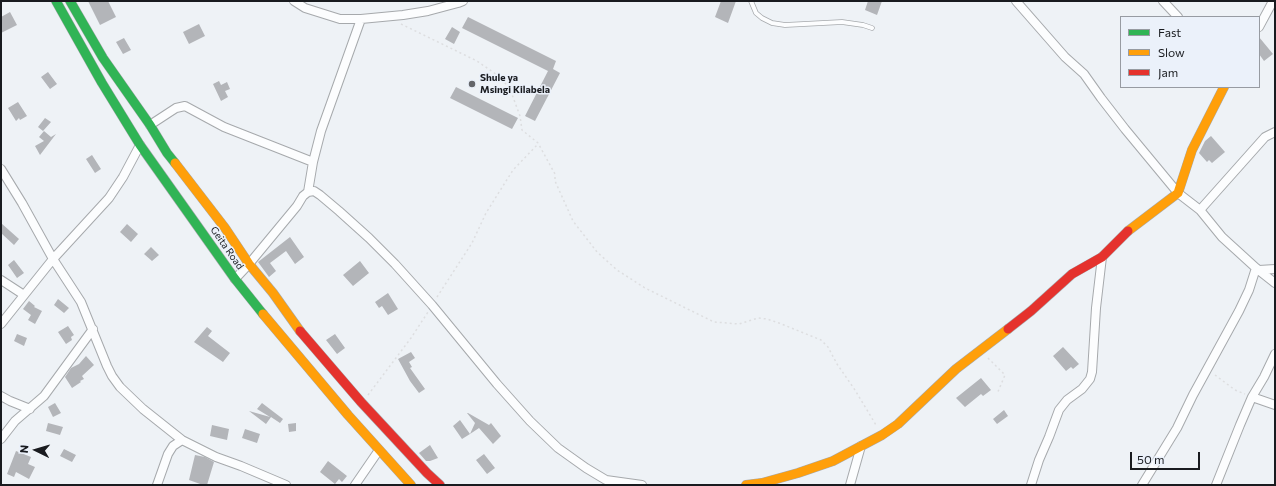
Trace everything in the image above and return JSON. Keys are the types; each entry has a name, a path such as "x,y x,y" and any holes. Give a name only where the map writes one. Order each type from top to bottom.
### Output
{"main road":[{"name":"Geita Road","path":"56,1 102,83 140,145 236,279 296,354 411,485"},
{"path":"70,1 103,58 150,125 166,153 192,184 295,325 361,402 440,485"},
{"path":"746,485 762,483 798,473 833,460 882,435 898,424 943,381 980,349 1030,311 1072,274 1102,257 1129,230 1178,193 1192,150 1223,88"}],"street":[{"path":"294,1 305,8 340,19 361,19 403,15 422,12 462,1"},
{"path":"1016,1 1065,58 1084,74 1125,129 1178,193 1200,210 1222,237 1275,283"},
{"path":"1163,1 1177,16"},
{"path":"1260,24 1273,1"},
{"path":"308,192 313,162 321,131 361,19"},
{"path":"150,125 176,108 185,106 224,127 313,162"},
{"path":"1200,210 1264,137 1275,132"},
{"path":"1,324 53,258 109,198 123,177 140,145"},
{"path":"1,168 53,258 81,302 107,366 120,387 143,409 182,440 216,457 286,485"},
{"path":"236,279 297,206 303,196 308,192 314,192 320,195 364,233 395,264 432,305 497,384 530,421 558,448 606,480 642,485"},
{"path":"1031,485 1039,460 1059,410 1067,400 1082,388 1090,379 1092,372 1096,308 1102,257"},
{"path":"1258,269 1275,269"},
{"path":"1142,485 1177,428 1206,370 1239,311 1258,269"},
{"path":"1,280 24,295"},
{"path":"1,439 15,420 48,391 93,329"},
{"path":"1216,485 1231,444 1252,397 1275,354"},
{"path":"1,396 30,408"},
{"path":"1252,397 1275,405"},
{"path":"157,485 168,454 173,446 182,440"},
{"path":"850,485 861,446"},
{"path":"355,485 379,450"}],"lane":[{"path":"751,1 756,13 772,23 785,25 842,22 872,28"}],"path":[{"path":"399,23 477,61 500,77 510,89 520,116 522,130 538,143 555,174 555,181 573,221 597,252 617,270 645,288 714,322 739,324 758,318 767,319 821,340 828,347 836,364 855,390 882,435"},
{"path":"361,402 406,344 432,305 472,243 486,213 513,170 538,143"},
{"path":"980,349 1004,375 997,394"},
{"path":"1206,370 1235,390 1252,397"}],"building":[{"path":"88,1 108,1 116,17 100,25"},
{"path":"721,1 736,1 728,23 715,17"},
{"path":"868,1 882,1 877,15 865,10"},
{"path":"10,12 17,25 1,33 1,17"},
{"path":"468,17 556,61 553,69 560,73 535,121 525,116 548,71 462,28"},
{"path":"199,24 205,36 189,44 183,32"},
{"path":"452,27 460,32 454,44 445,39"},
{"path":"124,38 131,50 123,54 116,42"},
{"path":"1260,38 1273,54 1264,61 1260,55"},
{"path":"48,72 57,84 50,89 41,77"},
{"path":"219,81 221,85 227,82 230,89 225,91 228,97 221,101 213,84"},
{"path":"456,87 518,118 512,129 450,98"},
{"path":"18,102 27,116 20,120 19,118 16,121 8,108"},
{"path":"45,118 51,122 43,131 38,127"},
{"path":"44,131 51,137 56,134 40,155 35,146 44,141 39,137"},
{"path":"1211,136 1225,152 1212,163 1209,160 1207,162 1199,153 1205,141"},
{"path":"92,155 101,169 95,173 86,159"},
{"path":"1,223 19,239 14,245 1,233"},
{"path":"127,224 138,234 131,242 120,232"},
{"path":"290,237 304,257 295,264 286,251 270,263 276,271 269,277 258,262"},
{"path":"151,247 159,255 152,261 144,254"},
{"path":"14,260 24,273 17,278 8,265"},
{"path":"360,261 369,273 353,286 343,275"},
{"path":"388,293 398,309 388,315 382,306 379,308 375,302"},
{"path":"58,299 69,308 64,313 54,305"},
{"path":"29,301 35,306 34,307 42,311 35,324 28,320 31,315 23,309"},
{"path":"68,326 74,335 71,337 72,340 66,344 58,332"},
{"path":"207,327 212,331 208,336 230,353 223,362 194,342"},
{"path":"17,334 27,338 24,346 14,341"},
{"path":"335,334 345,348 337,354 326,340"},
{"path":"1063,347 1079,364 1073,369 1071,367 1066,371 1053,356"},
{"path":"411,352 415,358 409,362 412,367 410,368 425,389 419,393 410,381 398,359"},
{"path":"86,356 94,365 82,376 84,379 72,388 65,377 71,368 79,364"},
{"path":"981,378 991,390 983,396 981,394 965,407 956,398"},
{"path":"55,403 61,413 53,417 48,407"},
{"path":"262,403 283,419 280,423 271,417 266,424 249,411 270,417 257,409"},
{"path":"1004,410 1008,416 997,424 993,419"},
{"path":"467,413 489,425 491,423 501,436 493,444 479,428 470,434 475,423"},
{"path":"460,420 470,434 462,439 453,426"},
{"path":"48,423 63,427 60,435 46,431"},
{"path":"296,423 296,431 289,432 288,424"},
{"path":"212,425 229,429 227,440 210,436"},
{"path":"245,429 260,434 257,443 242,438"},
{"path":"430,445 438,458 426,461 419,453"},
{"path":"64,449 76,455 72,462 60,456"},
{"path":"16,451 31,457 28,464 35,467 29,479 16,472 14,477 7,474"},
{"path":"484,454 495,468 487,474 476,460"},
{"path":"195,455 205,457 214,462 207,485 189,480"},
{"path":"328,461 347,476 342,482 339,479 335,484 320,472"}],"traffic: fast":[{"path":"56,1 102,83 140,145 235,279 263,314"},
{"path":"70,1 103,58 175,163"}],"traffic: slow":[{"path":"1128,231 1178,193 1192,150 1223,88"},
{"path":"175,163 225,228 249,264 273,293 300,331"},
{"path":"263,314 348,415 411,485"},
{"path":"746,485 762,483 833,461 882,435 898,424 956,369 1008,329"}],"traffic: jam":[{"path":"1008,329 1031,311 1072,274 1102,257 1128,231"},
{"path":"300,331 361,402 440,485"}],"place":[{"name":"Shule ya Msingi Kilabela","path":"472,84"}]}
